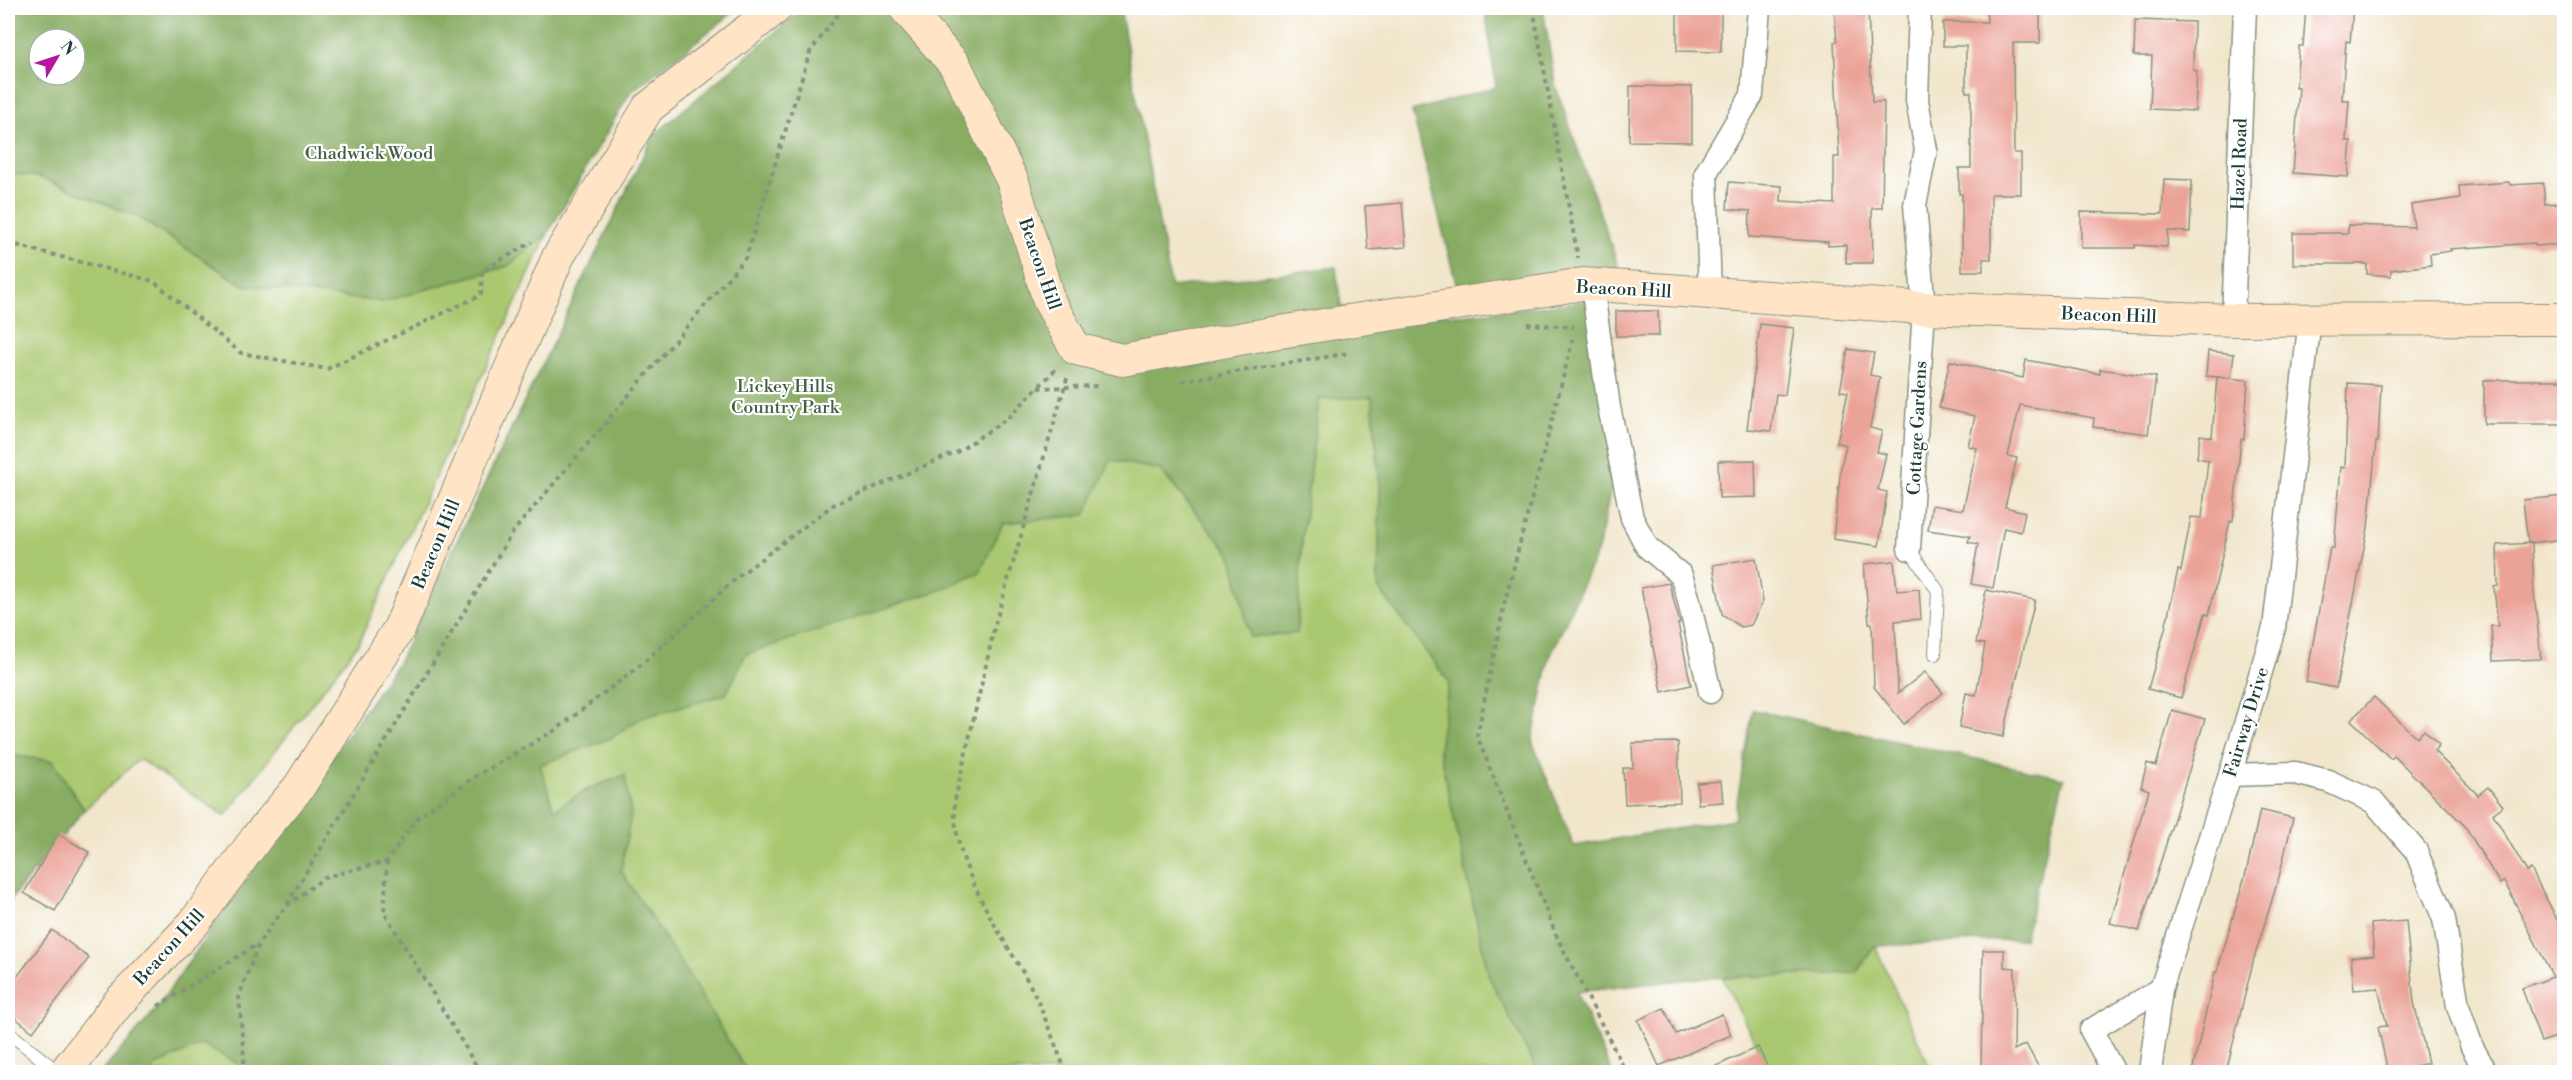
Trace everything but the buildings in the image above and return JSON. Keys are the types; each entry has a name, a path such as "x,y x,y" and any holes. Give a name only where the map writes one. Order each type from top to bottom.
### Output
{"street":[{"name":"Beacon Hill","path":"65,1072 119,1002 194,923 258,836 299,787 400,627 558,257 648,108 776,8"},
{"name":"Beacon Hill","path":"905,8 955,65 1003,160 1013,182 1049,301 1076,349 1122,360 1278,332 1588,285 1924,308 2234,320 2565,319"},
{"path":"1710,294 1706,173 1752,95 1759,8"},
{"name":"Cottage Gardens","path":"1910,549 1924,308 1915,205 1926,150 1917,100 1920,8"},
{"name":"Hazel Road","path":"2234,320 2245,8"},
{"path":"1588,285 1609,407 1632,518 1647,547 1680,574 1688,597 1710,692"},
{"name":"Fairway Drive","path":"2150,1072 2161,989 2230,775 2274,628 2310,319"},
{"path":"2230,775 2295,773 2328,781 2374,802 2388,818 2416,851 2444,919 2458,1006 2472,1047 2486,1072"},
{"path":"2114,1072 2091,1030 2161,989"}],"lane":[{"path":"1910,549 1938,591 1935,654"},
{"path":"8,1032 58,1072"}],"path":[{"path":"246,1072 239,996 259,943 285,907 512,533 746,257 810,52 843,8"},
{"path":"1533,8 1588,285"},
{"path":"8,243 153,281 241,353 327,369 482,295 482,271 533,242"},
{"path":"1576,327 1505,601 1477,736 1557,937 1626,1072"},
{"path":"480,1072 384,912 387,861 417,818 473,778 557,729 642,664 740,575 832,505 957,452 1008,418 1038,388 1065,387 996,621 953,817 970,877 1003,942 1025,977 1066,1072"},
{"path":"285,907 325,877 387,861"},
{"path":"158,1006 259,943"}],"green space":[{"name":"Chadwick Wood","path":"8,8 739,8 630,93 548,233 508,266 382,302 243,285 138,217 40,177 8,173"},
{"name":"Lickey Hills Country Park","path":"800,8 1120,8 1171,287 1336,267 1341,307 1461,315 1587,301 1623,431 1598,550 1549,659 1532,741 1574,846 1734,819 1753,710 2064,778 2024,939 1875,946 1856,973 1700,978 1576,992 1612,1072 1538,1072 1489,977 1439,749 1449,682 1378,587 1380,486 1372,397 1319,399 1302,538 1297,633 1250,637 1232,556 1161,470 1111,460 1085,515 1003,523 980,572 940,590 746,654 726,694 641,718 611,738 540,765 554,810 588,789 625,775 631,814 621,871 683,966 747,1072 253,1072 202,1044 155,1066 152,1072 102,1072 154,1012 399,661 653,136 800,11"},
{"path":"1485,8 1543,8 1555,84 1619,268 1509,282 1459,295 1412,111 1496,87"},
{"name":"Lickey Hills Country Park","path":"653,136 1111,460 1160,470 1232,556 1250,637 1297,633 1302,538 1319,399 1372,397 1380,486 1378,587 1449,682 1439,750 1489,976 1538,1072 102,1072 154,1012 399,661"},
{"path":"8,173 40,177 138,217 243,285 508,266 548,233 358,644 225,816 139,759 84,810 53,761 8,755"},
{"path":"8,755 53,761 84,810 8,903"},
{"path":"1875,946 1932,1072 1770,1072 1722,977 1856,973"}]}
